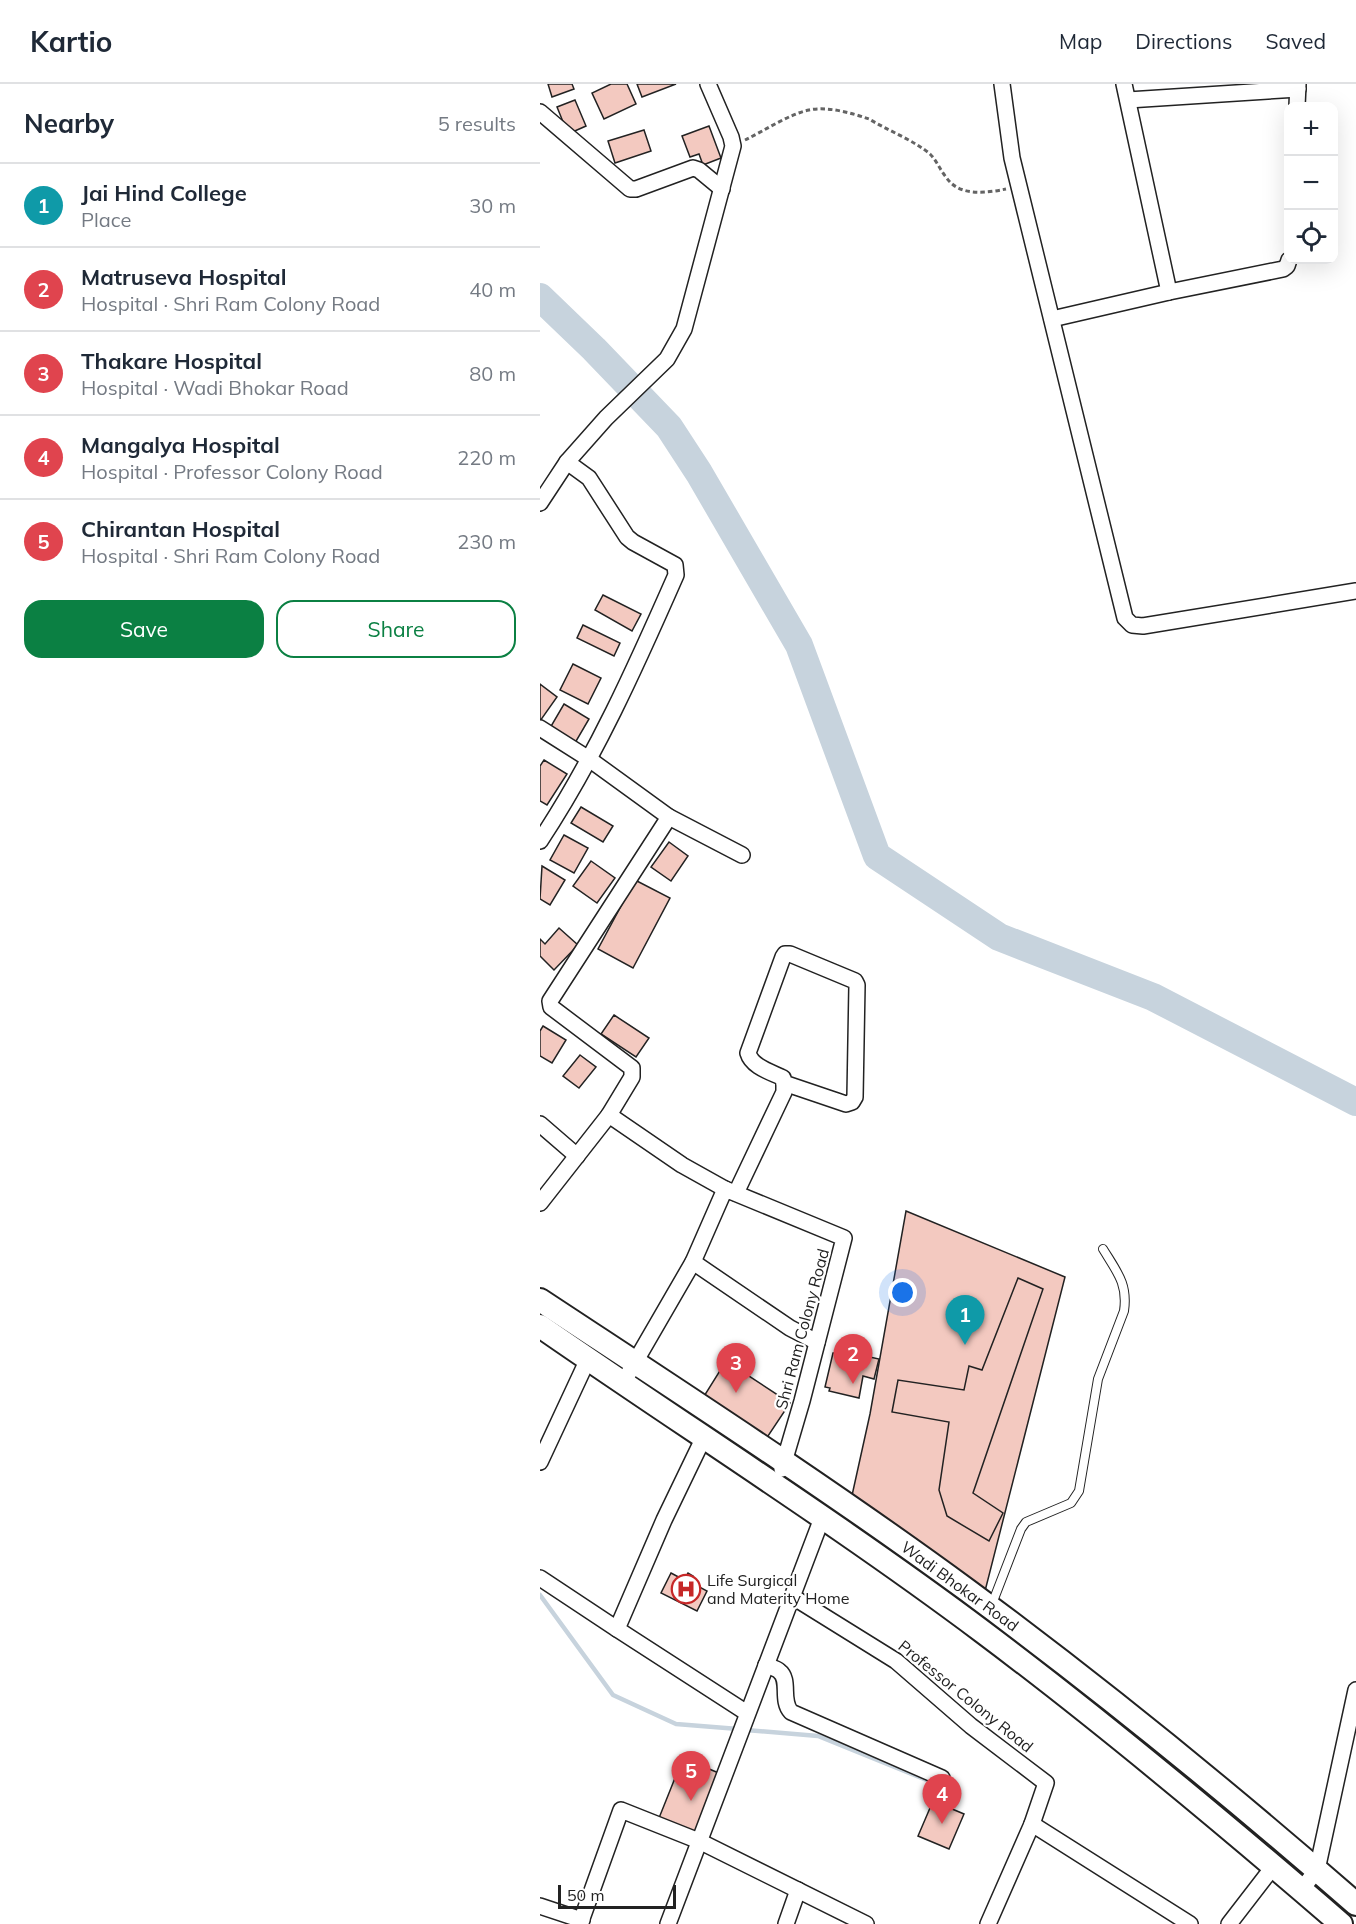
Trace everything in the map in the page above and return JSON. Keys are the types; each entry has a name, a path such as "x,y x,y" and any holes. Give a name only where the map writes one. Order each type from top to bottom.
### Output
{"main road":[{"name":"Wadi Bhokar Road","path":"540,1300 784,1461 990,1608 1170,1746 1356,1904"},
{"name":"Wadi Bhokar Road","path":"540,1326 776,1486 983,1632 1152,1766 1341,1924"},
{"path":"1152,1766 1170,1746"}],"street":[{"path":"540,503 567,462 606,418 667,359 684,329 733,146 708,84"},
{"path":"1002,84 1012,158 1125,618 1132,625 1143,626 1356,591"},
{"path":"1124,84 1168,292"},
{"path":"1128,100 1298,87 1297,102"},
{"path":"540,112 630,189 636,189 693,168 699,170 722,189"},
{"path":"1052,319 1168,292 1283,269 1288,264"},
{"path":"540,841 589,759 656,620 677,568 633,543 589,478 567,462"},
{"path":"540,728 589,759 669,817 742,855"},
{"path":"540,1203 609,1115 632,1077 632,1068 551,1007 550,1001 669,817"},
{"path":"623,1383 693,1262 784,1092 783,1078 753,1063 748,1053 783,957 790,954 855,981 857,985 855,1097 852,1102 846,1104 784,1083"},
{"path":"609,1115 682,1165 730,1191"},
{"path":"540,1124 577,1156"},
{"name":"Shri Ram Colony Road","path":"730,1191 844,1238 776,1486"},
{"name":"Shri Ram Colony Road","path":"693,1262 790,1328 817,1342"},
{"path":"540,1462 588,1359"},
{"path":"617,1629 703,1438"},
{"path":"668,1924 822,1518"},
{"path":"540,1578 746,1717"},
{"name":"Professor Colony Road","path":"793,1598 896,1661 971,1726 1046,1783 1032,1824"},
{"path":"766,1665 781,1671 785,1703 791,1712 942,1778"},
{"path":"1301,1890 1317,1870 1356,1690"},
{"path":"540,1906 581,1922 621,1810 699,1842 866,1924"},
{"path":"988,1924 1032,1824 1184,1923"},
{"path":"1229,1924 1273,1866"},
{"path":"786,1924 798,1890"}],"lane":[{"path":"990,1608 1021,1529 1026,1522 1071,1503 1079,1491 1098,1379 1126,1300 1122,1279 1103,1249"}],"path":[{"path":"733,146 799,113 819,109 869,119 929,153 947,180 960,190 989,192 1019,188"}],"building":[{"path":"548,84 572,84 574,89 552,97"},
{"path":"611,84 627,84 636,104 604,119 592,93"},
{"path":"637,84 676,84 642,97"},
{"path":"575,100 586,126 568,134 557,107"},
{"path":"709,126 721,158 703,165 699,154 690,157 682,136"},
{"path":"644,130 651,151 615,163 608,141"},
{"path":"603,595 641,614 632,631 595,610"},
{"path":"583,625 620,643 614,656 577,638"},
{"path":"573,664 601,678 588,704 560,690"},
{"path":"540,684 557,697 540,721"},
{"path":"564,704 589,719 575,743 550,728"},
{"path":"544,760 567,774 547,805 540,801 540,766"},
{"path":"581,807 613,826 603,842 571,823"},
{"path":"564,835 588,848 574,873 550,860"},
{"path":"669,842 688,856 671,881 651,867"},
{"path":"591,861 615,878 597,903 573,886"},
{"path":"542,866 565,880 550,905 540,899"},
{"path":"635,880 670,898 633,968 598,949"},
{"path":"559,928 578,945 554,970 540,956 540,939 545,944"},
{"path":"614,1015 649,1038 636,1057 601,1034"},
{"path":"543,1026 566,1040 552,1063 540,1056 540,1031"},
{"path":"580,1055 596,1067 579,1088 563,1076"},
{"path":"906,1211 1065,1277 984,1595 851,1500 870,1414"},
{"path":"1018,1278 1043,1289 973,1493 1003,1513 989,1541 947,1516 939,1490 949,1422 892,1412 898,1380 964,1390 969,1366 982,1370"},
{"path":"838,1350 853,1354 850,1367 853,1368 856,1354 879,1359 874,1379 863,1376 859,1398 829,1391 830,1388 825,1387 833,1353 837,1353"},
{"path":"726,1361 790,1403 764,1442 701,1401"},
{"path":"671,1573 684,1580 688,1573 693,1576 690,1582 707,1591 697,1611 661,1593"},
{"path":"683,1758 721,1774 696,1834 659,1818"},
{"path":"933,1801 964,1814 949,1849 918,1836"}],"waterway":[{"path":"540,297 669,427 699,473 799,645 877,856 999,937 1153,997 1356,1102"},
{"path":"540,1595 613,1695 676,1724 738,1729"},
{"path":"746,1730 818,1736 939,1785"}],"place":[{"name":"Jai Hind College","path":"965,1345"},
{"name":"Matruseva Hospital","path":"853,1384"},
{"name":"Thakare Hospital","path":"736,1393"},
{"name":"Life Surgical and Materity Home","path":"686,1589"},
{"name":"Chirantan Hospital","path":"691,1801"},
{"name":"Mangalya Hospital","path":"942,1824"}]}
